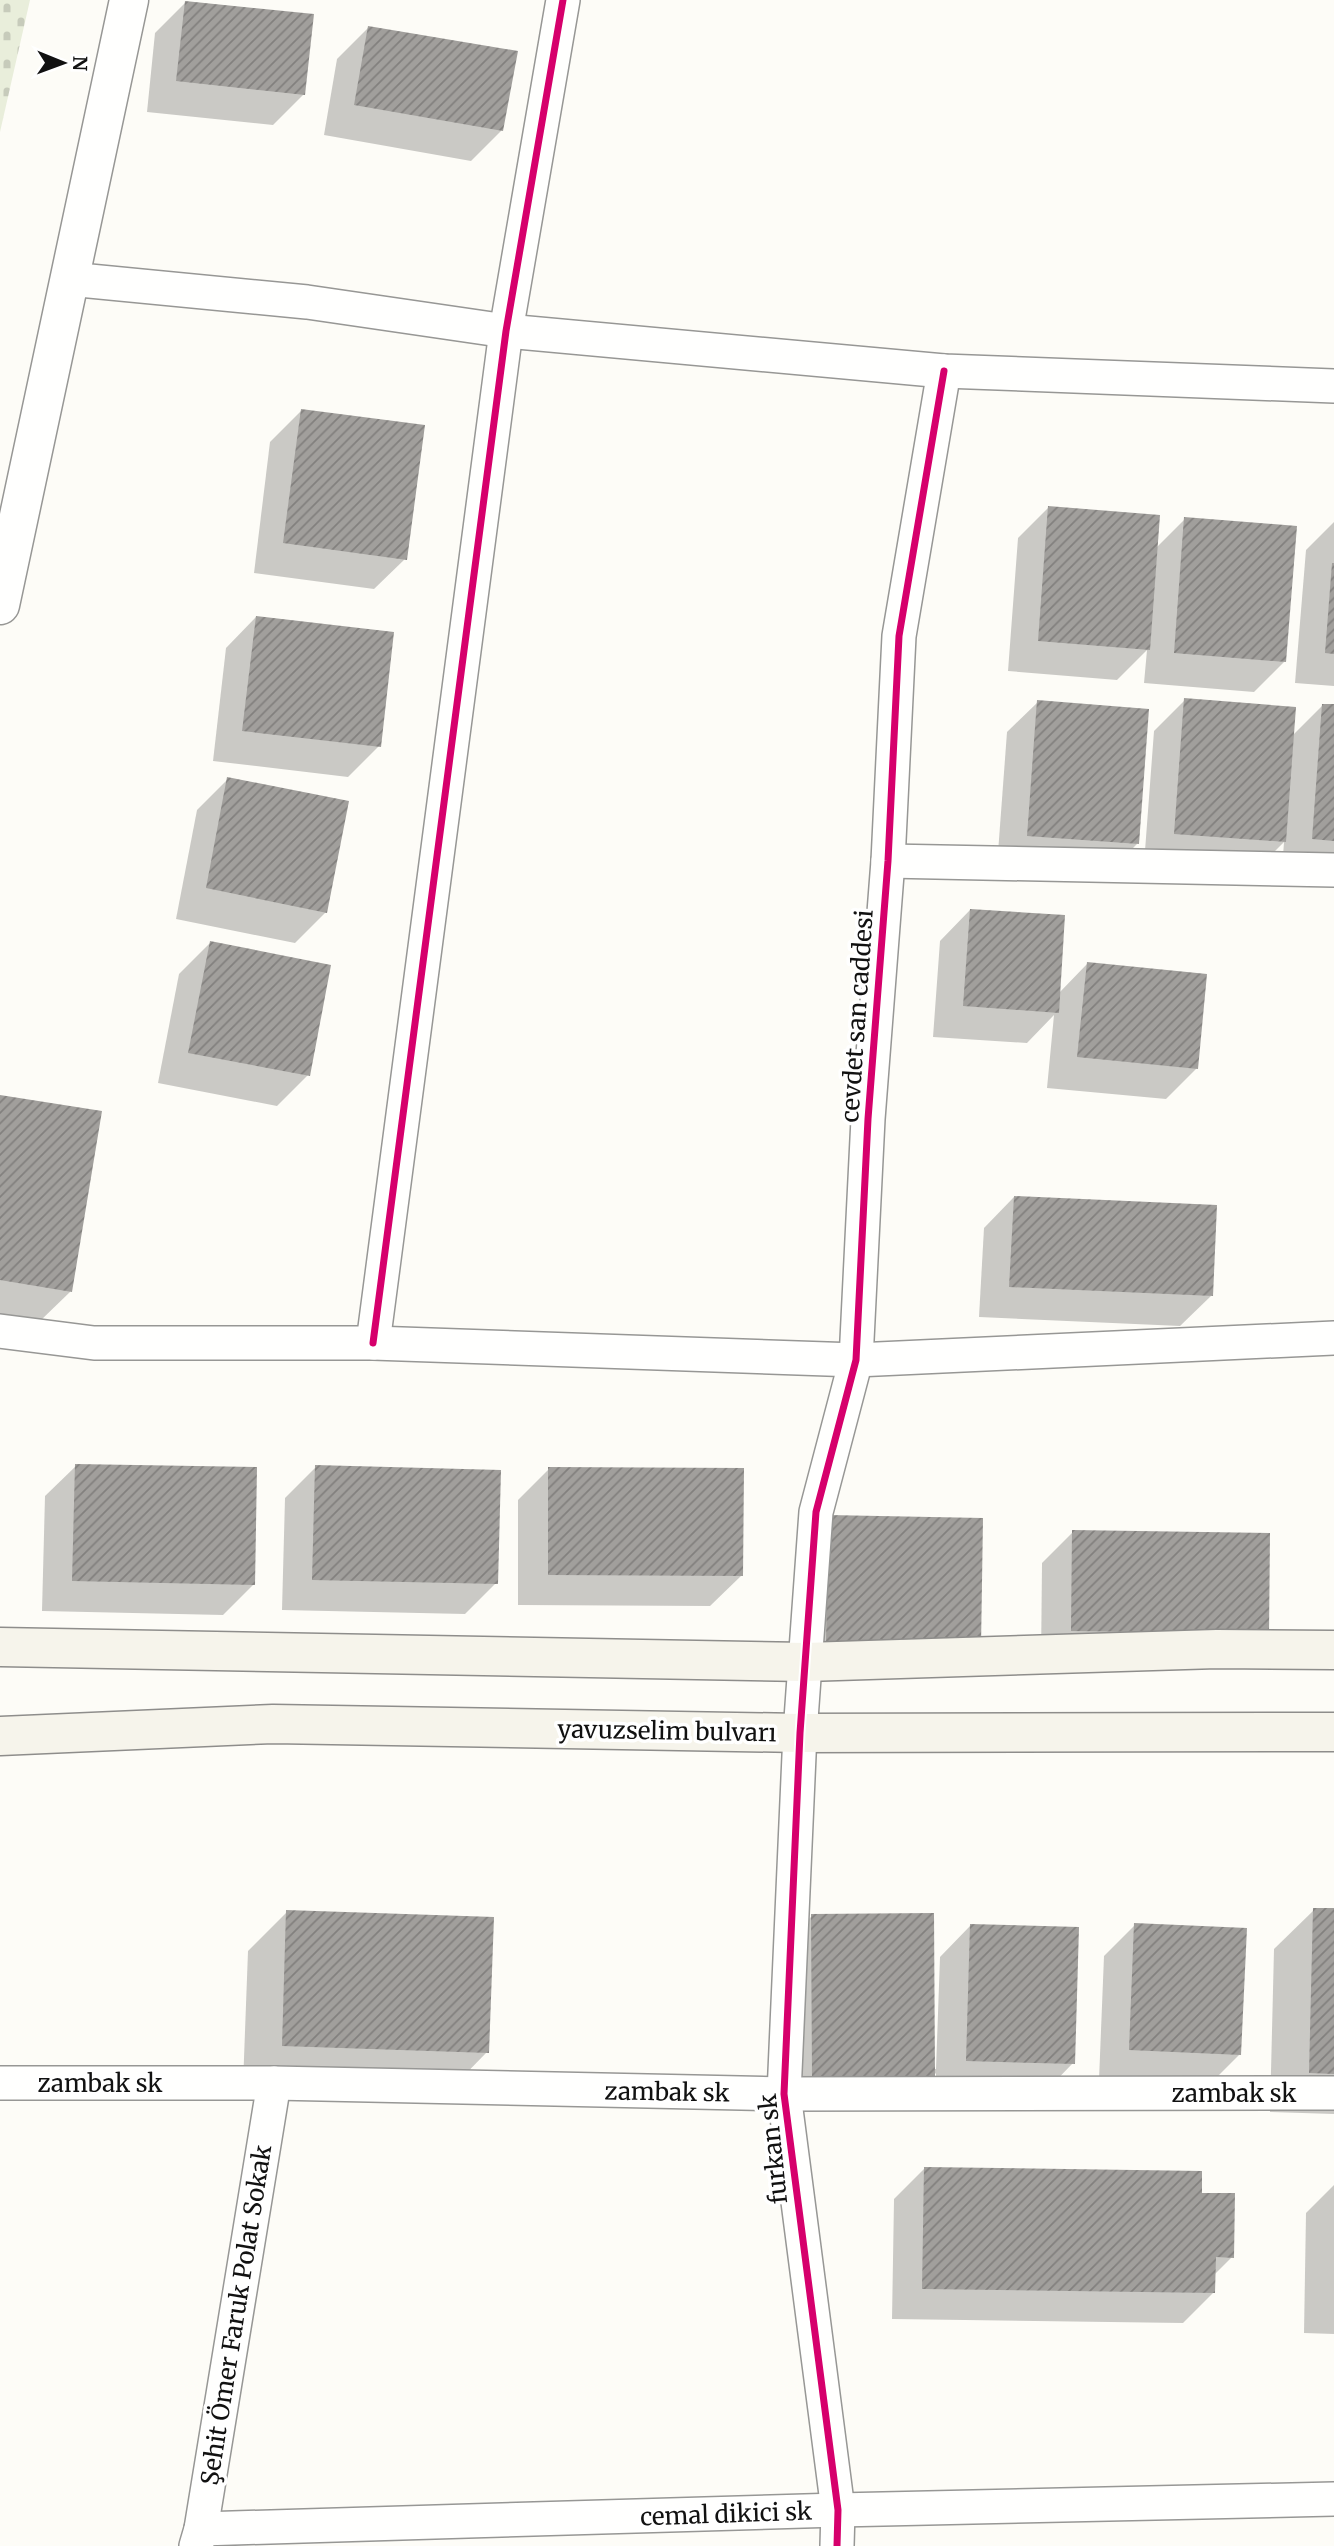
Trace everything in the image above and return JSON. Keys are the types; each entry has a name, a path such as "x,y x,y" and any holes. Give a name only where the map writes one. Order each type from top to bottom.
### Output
{"main road":[{"path":"0,1647 806,1662 1217,1649 1334,1650"},
{"name":"yavuzselim bulvarı","path":"0,1736 273,1724 800,1733 1334,1732"}],"street":[{"path":"0,606 129,0"},
{"path":"373,1343 506,331 563,0"},
{"path":"69,279 307,302 506,331 944,371 1334,386"},
{"name":"cevdet san caddesi","path":"806,1662 816,1511 856,1360 868,1119 888,861 898,636 944,371"},
{"path":"888,861 1334,870"},
{"path":"0,1331 94,1343 373,1343 856,1360 1334,1338"},
{"name":"furkan sk","path":"806,1662 800,1733 784,2094 838,2510 837,2546"},
{"name":"zambak sk","path":"0,2083 274,2083 784,2094 1334,2093"},
{"name":"Şehit Ömer Faruk Polat Sokak","path":"199,2538 274,2083"},
{"name":"cemal dikici sk","path":"199,2538 838,2510 1334,2500"}],"green space":[{"path":"0,0 30,0 0,132"}],"building":[{"path":"185,1 314,14 305,95 176,81"},
{"path":"368,26 518,51 503,131 354,105"},
{"path":"301,409 425,425 407,560 283,543"},
{"path":"1048,506 1160,515 1150,650 1038,641"},
{"path":"1184,517 1297,526 1286,662 1174,653"},
{"path":"1334,563 1334,654 1325,653"},
{"path":"256,616 394,632 381,747 242,731"},
{"path":"1184,698 1296,707 1286,842 1174,834"},
{"path":"1037,700 1149,709 1139,844 1027,836"},
{"path":"1322,704 1334,704 1334,841 1312,839"},
{"path":"227,777 349,801 327,913 206,888"},
{"path":"970,909 1065,915 1059,1013 963,1006"},
{"path":"210,941 331,965 310,1076 188,1053"},
{"path":"1087,962 1207,974 1198,1069 1077,1057"},
{"path":"0,1095 102,1111 72,1292 0,1280"},
{"path":"1014,1196 1217,1205 1213,1296 1009,1287"},
{"path":"75,1464 257,1467 255,1585 72,1581"},
{"path":"315,1465 501,1470 498,1584 312,1580"},
{"path":"548,1467 744,1468 743,1576 548,1575"},
{"path":"828,1515 983,1518 981,1646 826,1643"},
{"path":"1072,1530 1270,1533 1269,1634 1071,1631"},
{"path":"1313,1908 1334,1908 1334,2074 1309,2073"},
{"path":"286,1910 494,1917 489,2053 282,2046"},
{"path":"934,1913 935,2077 812,2077 811,1914"},
{"path":"1134,1923 1247,1928 1241,2055 1129,2050"},
{"path":"970,1924 1079,1927 1075,2064 966,2061"},
{"path":"924,2167 1202,2171 1202,2193 1235,2193 1234,2258 1216,2257 1215,2293 922,2289"}],"cycle path":[{"path":"373,1343 506,331 563,0"},
{"path":"837,2546 838,2510 784,2094 800,1733 816,1512 856,1360 868,1119 888,861 899,636 944,371"}]}
